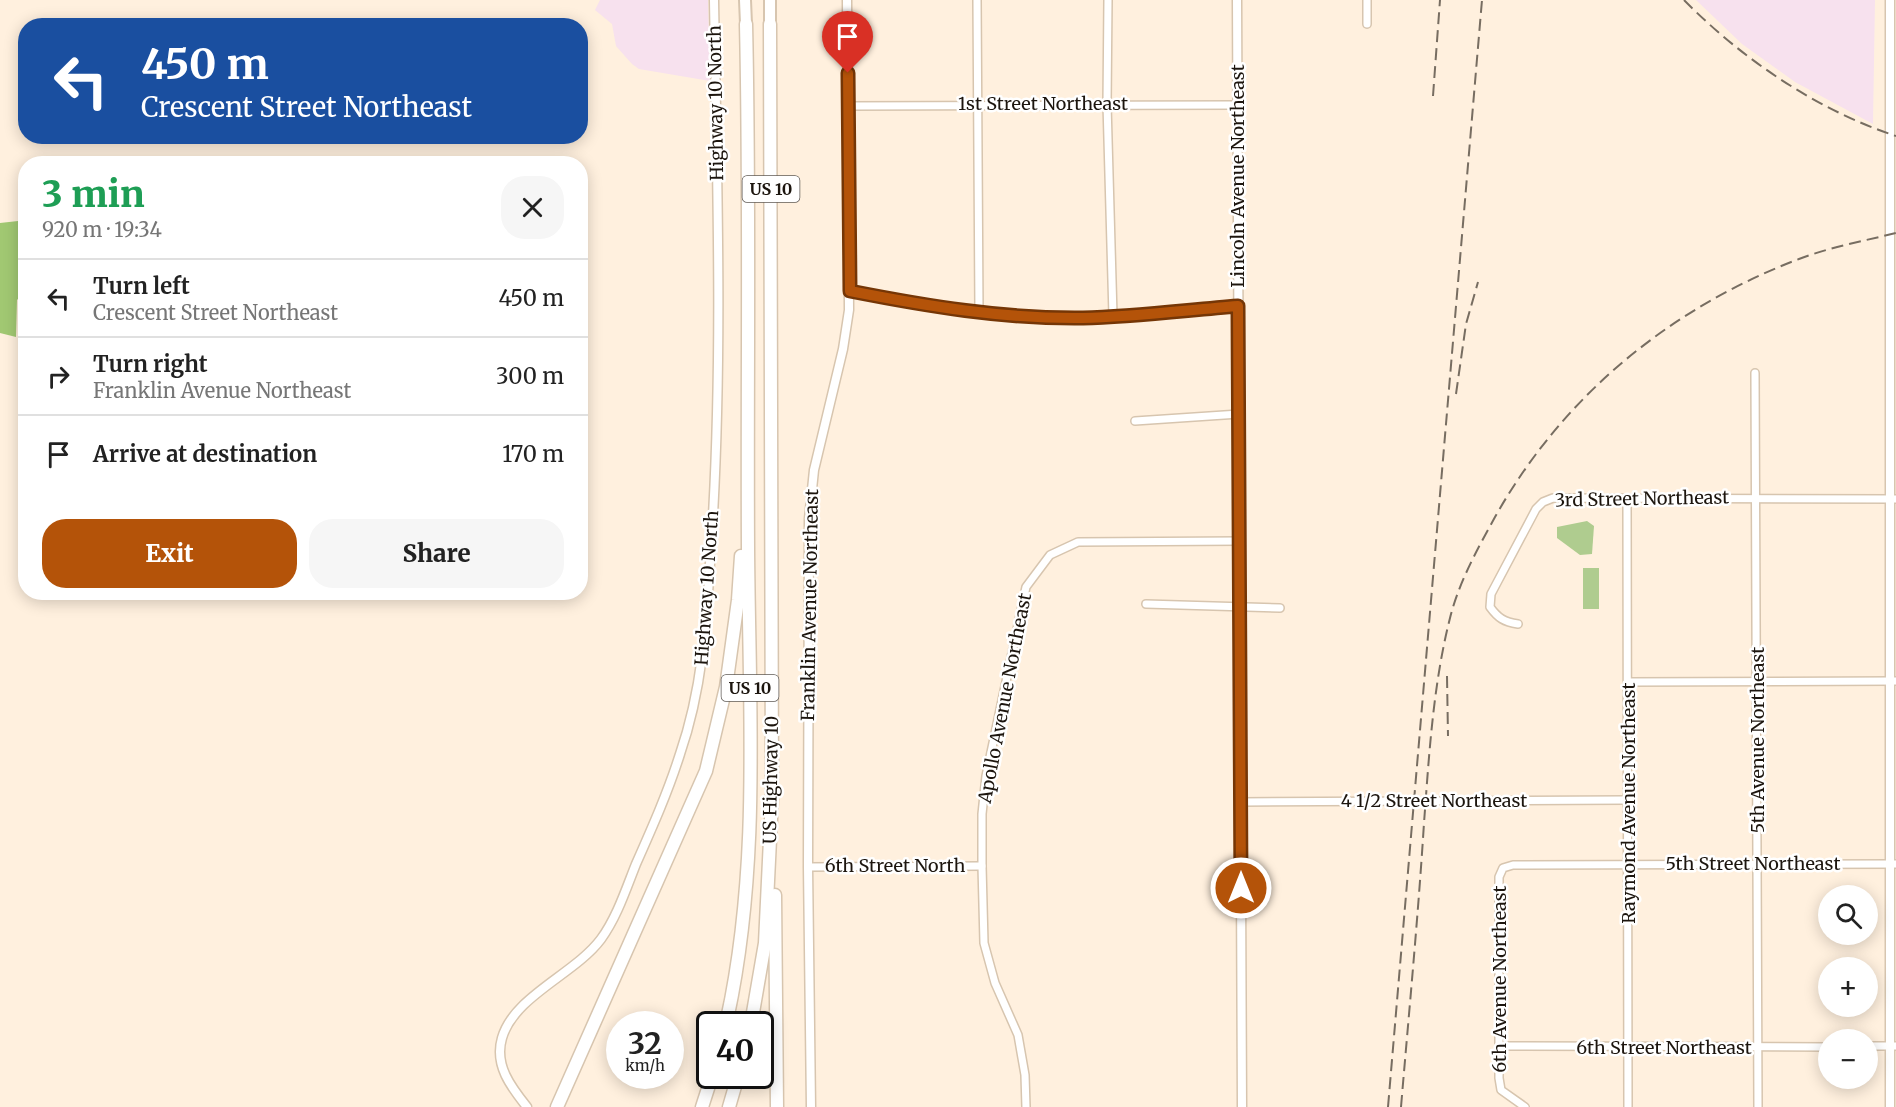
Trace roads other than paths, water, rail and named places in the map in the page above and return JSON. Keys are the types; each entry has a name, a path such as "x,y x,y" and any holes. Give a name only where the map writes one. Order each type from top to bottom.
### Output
{"highway":[{"name":"US 10","path":"728,1011 745,919 751,828 747,444 749,225 745,0"},
{"name":"US 10","path":"770,0 770,24"},
{"name":"US Highway 10","path":"753,1011 765,943 772,798 769,353 770,24"},
{"path":"557,1107 706,771 716,734 731,657 738,600 747,444"},
{"path":"772,798 777,937 777,1107"},
{"path":"702,1107 708,1089"},
{"path":"729,1107 734,1089"}],"street":[{"name":"Highway 10 North","path":"527,1107 505,1076 499,1051 502,1036 507,1025 523,1006 589,952 608,927 671,781 688,728 703,661 718,438 720,343 714,0"},
{"name":"Franklin Avenue Northeast","path":"811,1107 808,867 809,519 814,470 847,331 850,291 848,0"},
{"path":"977,0 979,312"},
{"path":"1108,0 1107,104 1113,316"},
{"name":"Lincoln Avenue Northeast","path":"1237,0 1242,1107"},
{"path":"1367,0 1367,24"},
{"path":"1890,0 1894,681 1893,1046 1890,1107"},
{"name":"1st Street Northeast","path":"849,106 1238,105"},
{"path":"850,291 979,312 1045,317 1113,316 1238,306"},
{"name":"5th Avenue Northeast","path":"1755,373 1758,1107"},
{"path":"1135,421 1239,414"},
{"name":"3rd Street Northeast","path":"1518,624 1505,622 1496,616 1490,607 1491,594 1536,509 1543,502 1553,498 1893,499"},
{"name":"Raymond Avenue Northeast","path":"1627,498 1628,1107"},
{"name":"Apollo Avenue Northeast","path":"1026,1107 1026,1075 1018,1035 995,983 984,943 982,866 982,814 986,776 1022,599 1040,565 1061,548 1078,542 1241,541"},
{"path":"1146,604 1280,608"},
{"path":"1629,682 1894,681"},
{"name":"4 1/2 Street Northeast","path":"1241,802 1627,800"},
{"name":"5th Street Northeast","path":"1503,868 1513,865 1893,864"},
{"name":"6th Street North","path":"808,867 982,866"},
{"name":"6th Avenue Northeast","path":"1503,868 1499,878 1501,1090 1525,1107"},
{"name":"6th Street Northeast","path":"1499,1046 1818,1047"}],"railway":[{"path":"1433,96 1440,0"},
{"path":"1388,1107 1482,0"},
{"path":"1684,0 1730,42 1782,80 1838,112 1896,136"},
{"path":"1401,1107 1430,746 1439,669 1458,592 1495,517 1522,473 1587,395 1624,361 1664,330 1752,279 1799,259 1896,233"},
{"path":"1456,394 1466,324 1478,282"},
{"path":"1447,676 1448,736"}]}
